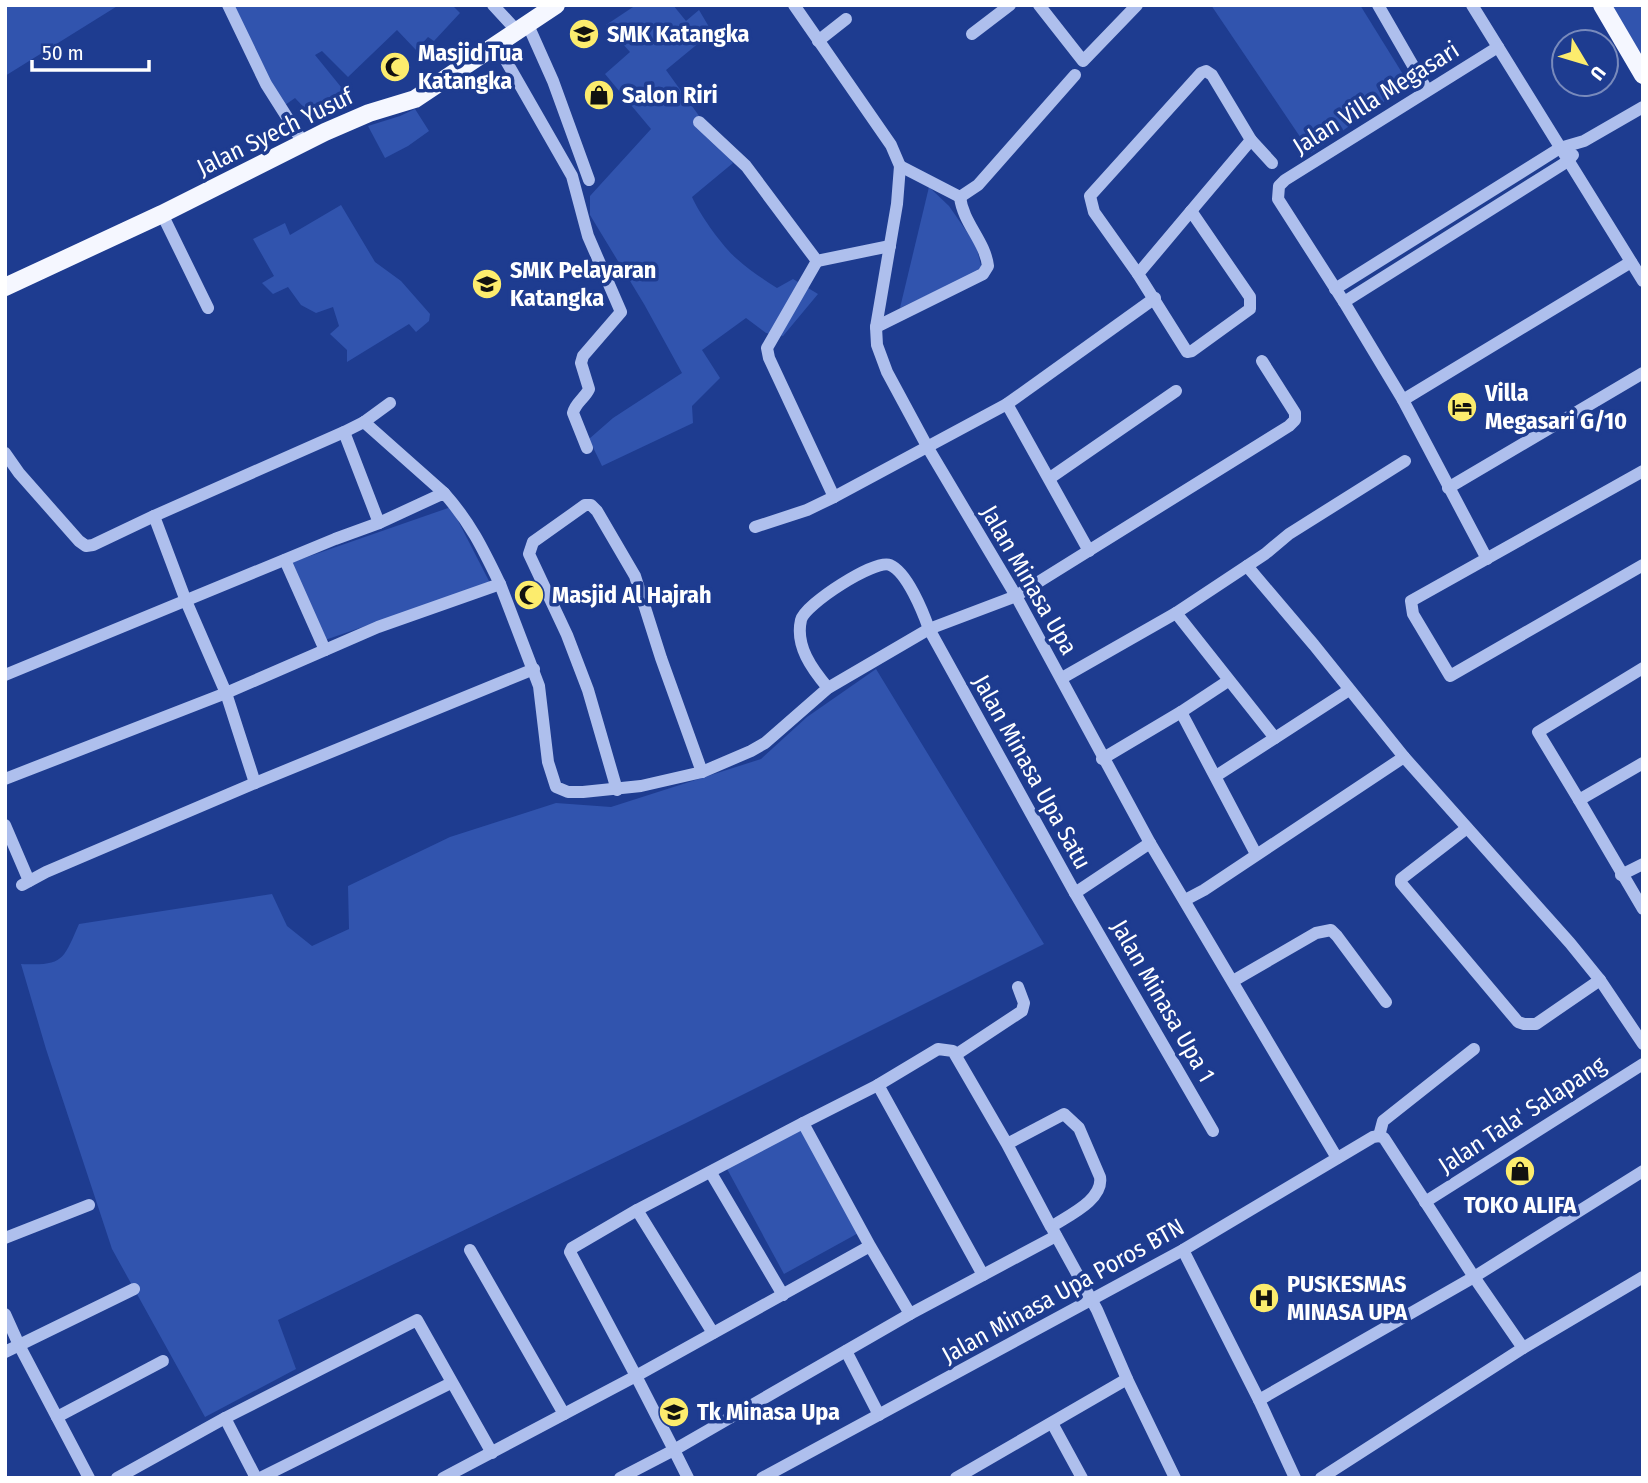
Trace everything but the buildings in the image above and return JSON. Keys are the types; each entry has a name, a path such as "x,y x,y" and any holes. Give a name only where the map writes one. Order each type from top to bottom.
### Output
{"main road":[{"name":"Jalan Syech Yusuf","path":"5,287 369,113 415,99 556,5"},
{"path":"1602,5 1643,75"}],"street":[{"path":"228,5 266,84 304,144"},
{"path":"493,5 523,28 553,81 589,180"},
{"path":"794,5 891,145 900,166 960,197 967,220 987,256 988,266 983,274 876,327"},
{"path":"972,34 1010,5"},
{"path":"1039,5 1083,61 1137,5"},
{"path":"1378,5 1427,90"},
{"path":"1472,5 1498,47"},
{"path":"818,41 846,19"},
{"path":"498,45 572,176 588,236 621,312 583,356 581,363 589,389 573,414 587,448"},
{"name":"Jalan Villa Megasari","path":"1487,559 1402,400 1278,199 1279,186 1498,47 1643,281"},
{"path":"1191,211 1250,297 1250,309 1187,352 1154,298 1094,212 1090,196 1201,73 1206,71 1212,75 1251,140 1272,163"},
{"path":"960,197 978,185 1075,75"},
{"path":"1335,289 1560,148 1584,141 1643,107"},
{"path":"699,122 746,166 817,261"},
{"path":"1138,274 1251,140"},
{"path":"1344,302 1568,161 1584,141"},
{"name":"Jalan Minasa Upa","path":"900,166 876,327 877,345 887,372 1062,678 1102,759 1150,843 1337,1158"},
{"path":"162,214 208,308"},
{"path":"834,497 769,358 767,348 817,261 890,246"},
{"path":"1402,400 1631,262"},
{"path":"755,527 807,510 834,497 1007,404 1154,298"},
{"path":"364,422 444,493 468,522 482,545 534,669 554,785 568,792 617,789 702,772 751,751 765,743 828,688 929,629 1016,596 1289,426 1295,420 1295,413 1262,361"},
{"path":"1448,488 1643,373"},
{"path":"1050,478 1176,391"},
{"path":"5,453 35,491 86,546 344,432 364,422 390,403"},
{"path":"1007,404 1089,551"},
{"path":"344,432 379,523"},
{"path":"1062,678 1176,613 1247,566 1289,534 1405,461"},
{"path":"1643,471 1411,601 1413,614 1450,677 1643,565"},
{"path":"5,675 379,523 444,493"},
{"path":"617,789 588,690 567,635 529,554 533,542 585,505 591,505 597,511 635,576 702,772"},
{"path":"154,516 186,601 226,693 255,782"},
{"path":"285,560 325,650"},
{"name":"Jalan Minasa Upa Satu","path":"828,688 807,660 801,638 800,622 803,613 844,583 873,567 885,564 893,566 901,573 917,599 929,629 1074,893 1150,843"},
{"path":"1247,566 1404,757 1552,922 1600,980 1643,1044"},
{"path":"5,779 226,693 377,627 500,584"},
{"path":"1176,613 1275,738"},
{"path":"1643,668 1538,732 1643,909"},
{"path":"5,825 25,883 255,782 534,669"},
{"path":"1102,759 1228,681"},
{"path":"1216,776 1349,690"},
{"path":"1181,712 1256,854"},
{"path":"1185,900 1404,757"},
{"path":"1579,800 1643,763"},
{"path":"1467,828 1401,879 1401,883 1518,1021 1536,1024 1600,980"},
{"path":"1621,875 1643,863"},
{"name":"Jalan Minasa Upa 1","path":"1074,893 1213,1131"},
{"path":"1233,981 1316,933 1331,930 1386,1002"},
{"path":"957,1054 1022,1011 1024,1003 1018,987"},
{"path":"688,1478 570,1252 572,1248 637,1210 878,1085 938,1049 948,1049 957,1054 1092,1300 1175,1478"},
{"path":"1474,1049 1382,1121 1379,1136 1384,1138 1474,1278 1524,1348"},
{"name":"Jalan Tala' Salapang","path":"1425,1202 1643,1064"},
{"path":"878,1085 983,1275"},
{"path":"620,1478 983,1275 1054,1231 1091,1200 1101,1183 1079,1128 1071,1119 1062,1115 1007,1144"},
{"path":"803,1123 910,1314"},
{"name":"Jalan Minasa Upa Poros BTN","path":"768,1476 1183,1250 1373,1137 1379,1136"},
{"path":"1259,1400 1474,1278 1643,1171"},
{"path":"711,1172 783,1295"},
{"path":"5,1238 89,1205"},
{"path":"637,1210 713,1333"},
{"path":"443,1478 636,1376 870,1246"},
{"path":"470,1250 564,1414"},
{"path":"1183,1250 1295,1478"},
{"path":"1321,1478 1524,1348 1643,1277"},
{"path":"5,1352 134,1289"},
{"path":"5,1314 89,1478"},
{"path":"117,1478 225,1418 416,1320 492,1453"},
{"path":"846,1351 879,1415"},
{"path":"57,1417 163,1362"},
{"path":"956,1478 1127,1379"},
{"path":"225,1418 258,1478 450,1383"},
{"path":"1052,1423 1082,1478"}],"shaded area":[{"path":"5,5 119,5 5,76"},
{"path":"234,5 452,5 460,13 434,41 428,37 416,50 397,30 348,77 322,51 315,55 354,103 318,122 295,98 285,105 269,81"},
{"path":"636,5 673,5 686,21 699,10 712,32 666,70 733,163 692,197 700,212 725,246 756,274 777,288 793,279 818,294 783,336 766,333 746,318 702,350 720,378 692,406 693,423 602,466 589,439 613,418 682,373 590,215 590,196 651,129 605,74 630,52 606,25"},
{"path":"1211,5 1360,5 1409,84 1311,153"},
{"path":"1611,5 1643,5 1643,57"},
{"path":"415,109 429,131 385,158 368,126"},
{"path":"929,187 949,206 976,245 982,270 900,308"},
{"path":"341,205 375,262 401,281 430,314 429,321 416,332 409,324 347,362 347,350 330,334 339,326 333,307 316,313 301,305 288,287 273,294 262,283 274,276 253,239 285,223 290,235"},
{"path":"451,507 490,583 325,640 290,563"},
{"path":"876,669 1044,944 684,1124 278,1320 296,1369 205,1417 112,1249 21,964 46,964 60,958 79,924 272,894 287,926 312,946 349,929 348,886 450,837 556,803 611,807 761,759 807,717"},
{"path":"804,1124 862,1231 784,1274 726,1167"}],"place":[{"name":"SMK Katangka","path":"584,34"},
{"name":"Masjid Tua Katangka","path":"395,67"},
{"name":"Salon Riri","path":"599,95"},
{"name":"SMK Pelayaran Katangka","path":"487,284"},
{"name":"Villa Megasari G/10","path":"1462,407"},
{"name":"Masjid Al Hajrah","path":"529,595"},
{"name":"TOKO ALIFA","path":"1520,1171"},
{"name":"PUSKESMAS MINASA UPA","path":"1264,1298"},
{"name":"Tk Minasa Upa","path":"674,1412"}]}
